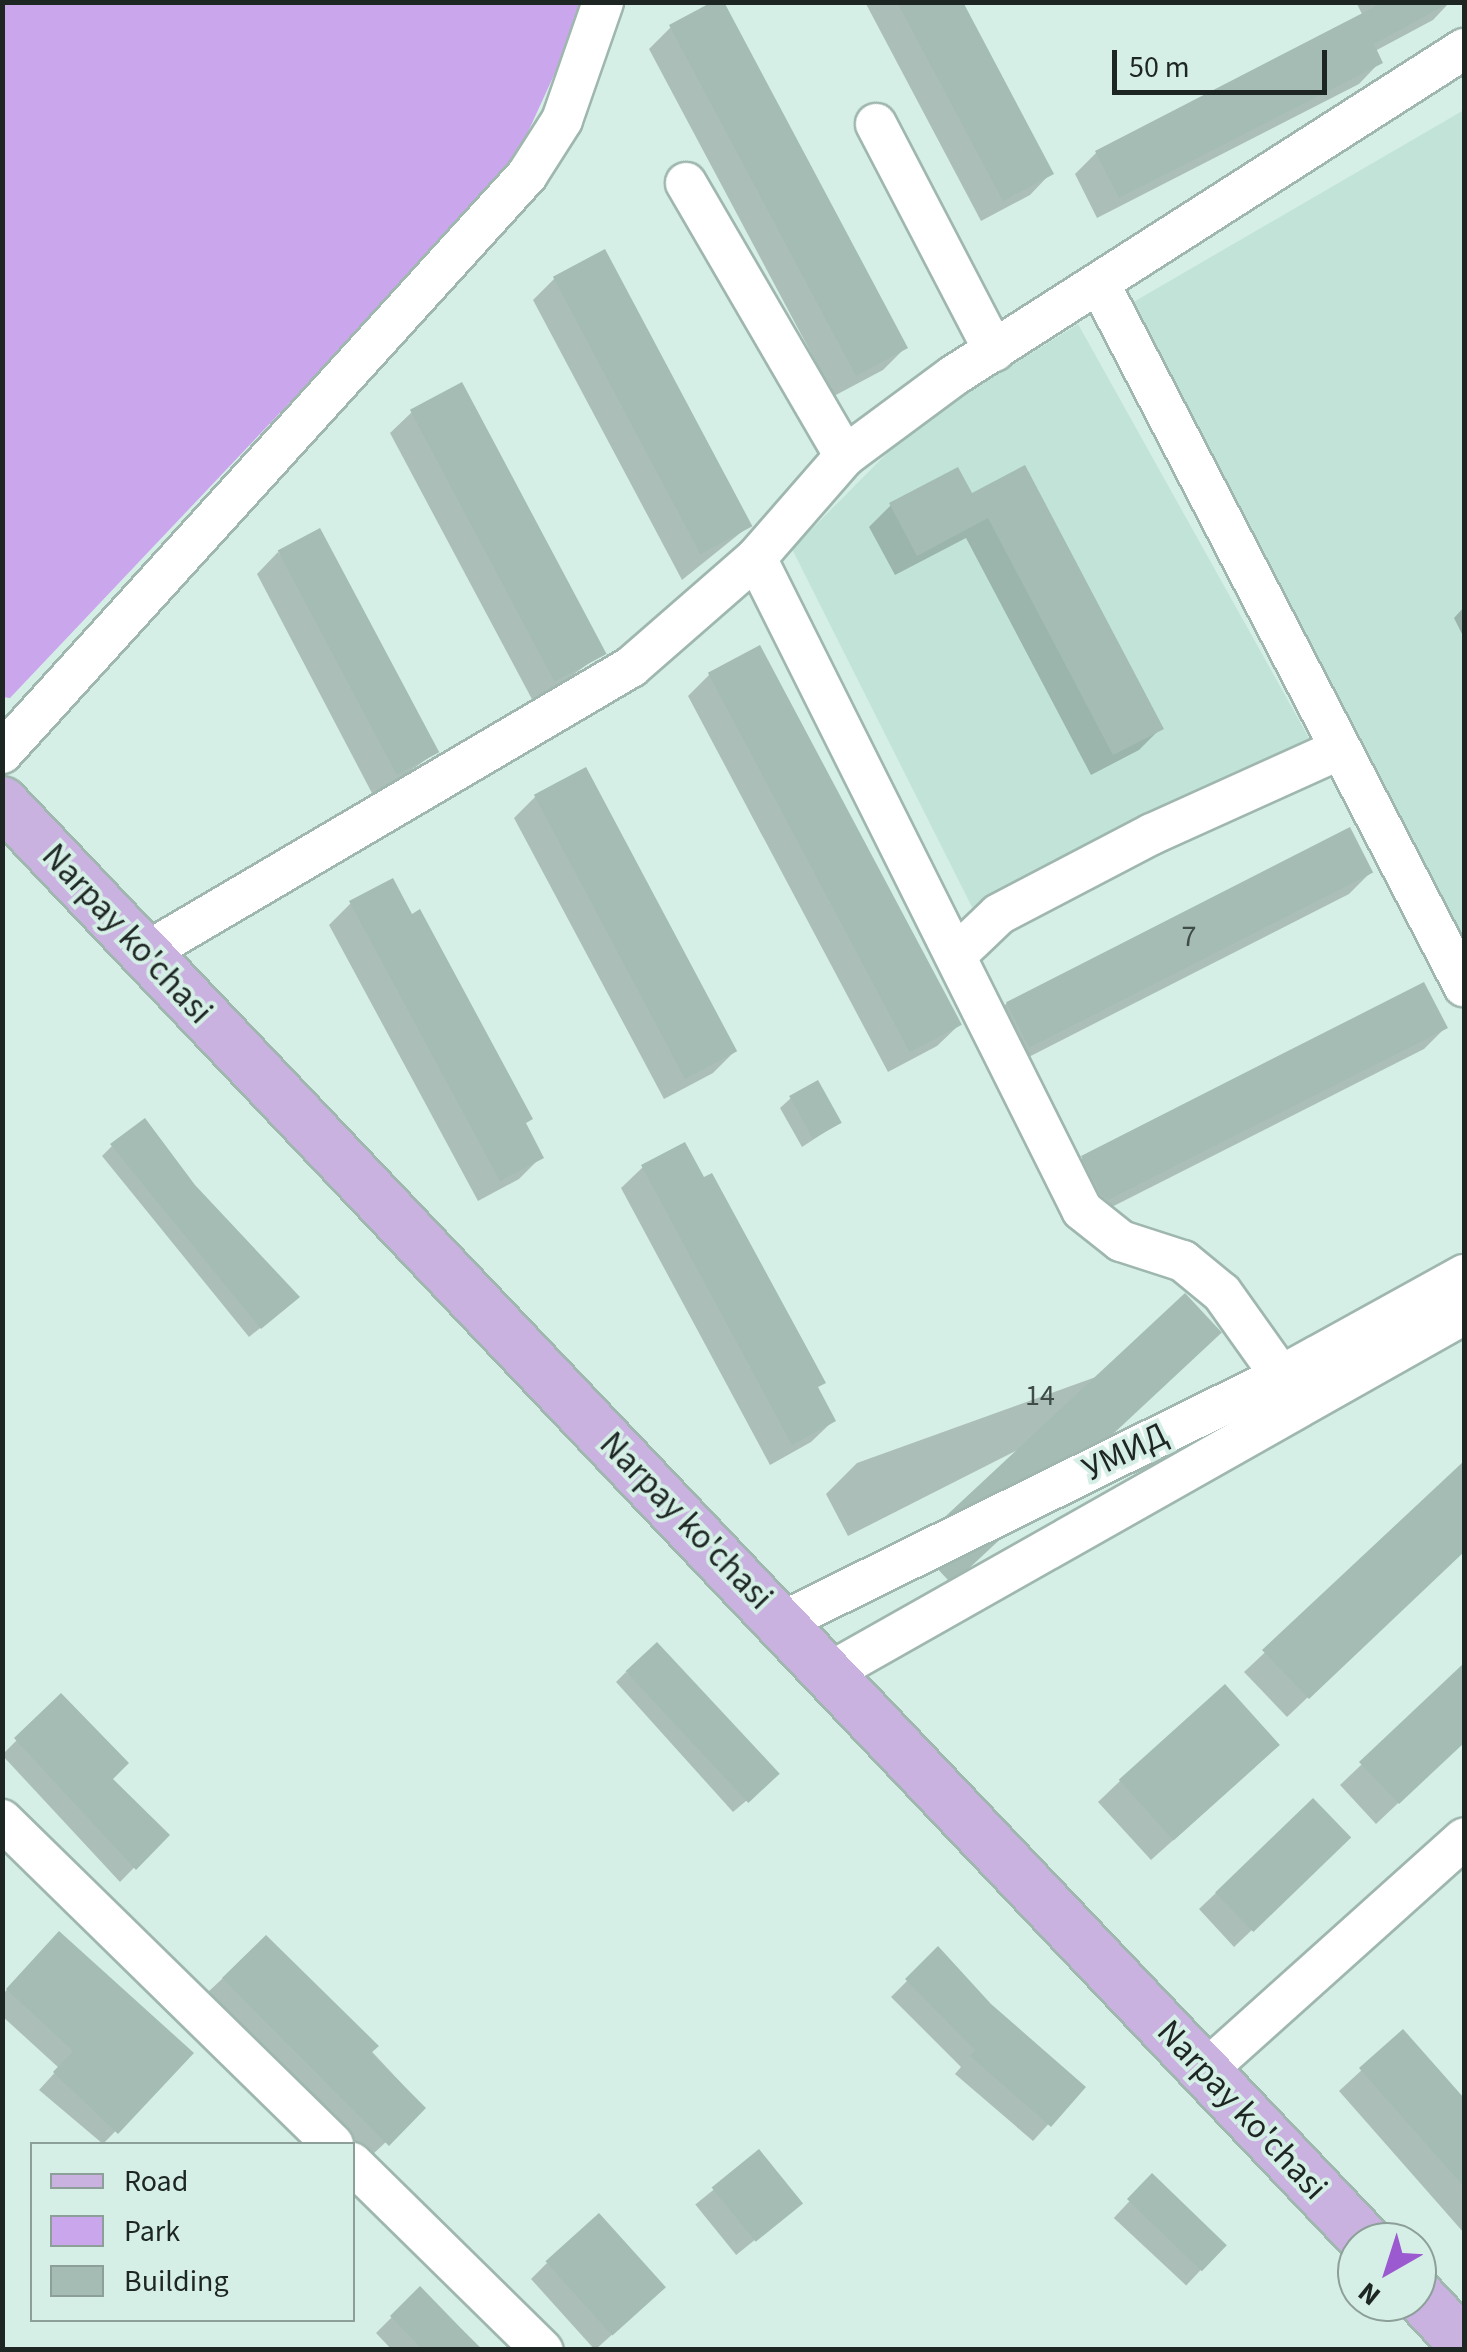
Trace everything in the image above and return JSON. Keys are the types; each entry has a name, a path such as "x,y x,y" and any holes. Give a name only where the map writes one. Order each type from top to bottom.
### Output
{"main road":[{"name":"Narpay ko'chasi","path":"2,802 1348,2222"},
{"path":"1437,2315 1464,2344"}],"street":[{"path":"2,753 527,175 562,120 602,2"},
{"path":"144,953 631,667 756,558 845,456 994,352 1102,287 1464,49"},
{"path":"876,124 994,352"},
{"path":"686,183 845,456"},
{"path":"1102,287 1338,750 1464,986"},
{"path":"756,558 1082,1210 1120,1241 1183,1261 1222,1293 1280,1376"},
{"path":"956,955 999,914 1152,834 1338,750"},
{"name":"УМИД","path":"782,1622 1280,1376 1464,1275"},
{"name":"УМИД","path":"828,1673 1464,1314"},
{"path":"1205,2071 1464,1839"},
{"path":"10,1844 331,2142"},
{"path":"355,2167 542,2350"}],"shaded area":[{"path":"1464,110 1464,976 1118,311"},
{"path":"1078,324 1310,740 975,913 792,549 913,427"}],"green space":[{"path":"3,3 587,3 511,169 10,698 3,697"}],"building":[{"path":"712,2 724,2 908,348 856,376 669,25"},
{"path":"897,2 963,2 1054,174 1003,201"},
{"path":"1384,2 1451,2 1374,44 1383,63 1119,198 1095,151"},
{"path":"605,249 752,526 700,554 553,277"},
{"path":"462,382 607,654 555,682 410,410"},
{"path":"1025,465 1164,729 1113,755 988,518 917,556 889,503 958,467 972,493"},
{"path":"320,528 439,752 397,775 278,551"},
{"path":"760,645 962,1025 910,1052 708,673"},
{"path":"586,767 737,1051 685,1079 534,795"},
{"path":"1350,827 1373,872 1029,1048 1006,1002"},
{"path":"393,878 412,914 420,909 533,1119 526,1123 544,1158 500,1181 349,901"},
{"path":"1424,982 1448,1028 1108,1200 1101,1195 1081,1156"},
{"path":"818,1080 842,1123 813,1139 789,1096"},
{"path":"145,1118 195,1185 300,1297 261,1329 110,1144"},
{"path":"685,1142 704,1177 712,1173 826,1383 818,1387 836,1421 792,1445 641,1165"},
{"path":"1185,1293 1222,1332 952,1584 915,1545"},
{"path":"1464,1461 1464,1552 1309,1699 1262,1650"},
{"path":"657,1642 780,1774 748,1803 626,1671"},
{"path":"1464,1663 1464,1743 1399,1804 1359,1762"},
{"path":"1225,1684 1280,1745 1174,1841 1119,1780"},
{"path":"61,1693 129,1763 113,1779 170,1835 136,1870 14,1738"},
{"path":"1313,1798 1351,1838 1253,1932 1215,1892"},
{"path":"59,1931 194,2053 118,2134 53,2072 73,2051 6,1989"},
{"path":"266,1935 379,2046 371,2053 426,2108 389,2146 222,1978"},
{"path":"938,1946 991,2004 1086,2087 1051,2127 970,2056 975,2050 905,1979"},
{"path":"1403,2029 1464,2098 1464,2187 1359,2068"},
{"path":"759,2149 803,2203 756,2242 712,2187"},
{"path":"1152,2173 1227,2245 1202,2271 1127,2199"},
{"path":"599,2213 666,2287 612,2335 545,2261"},
{"path":"420,2286 482,2350 423,2350 390,2316"}]}
